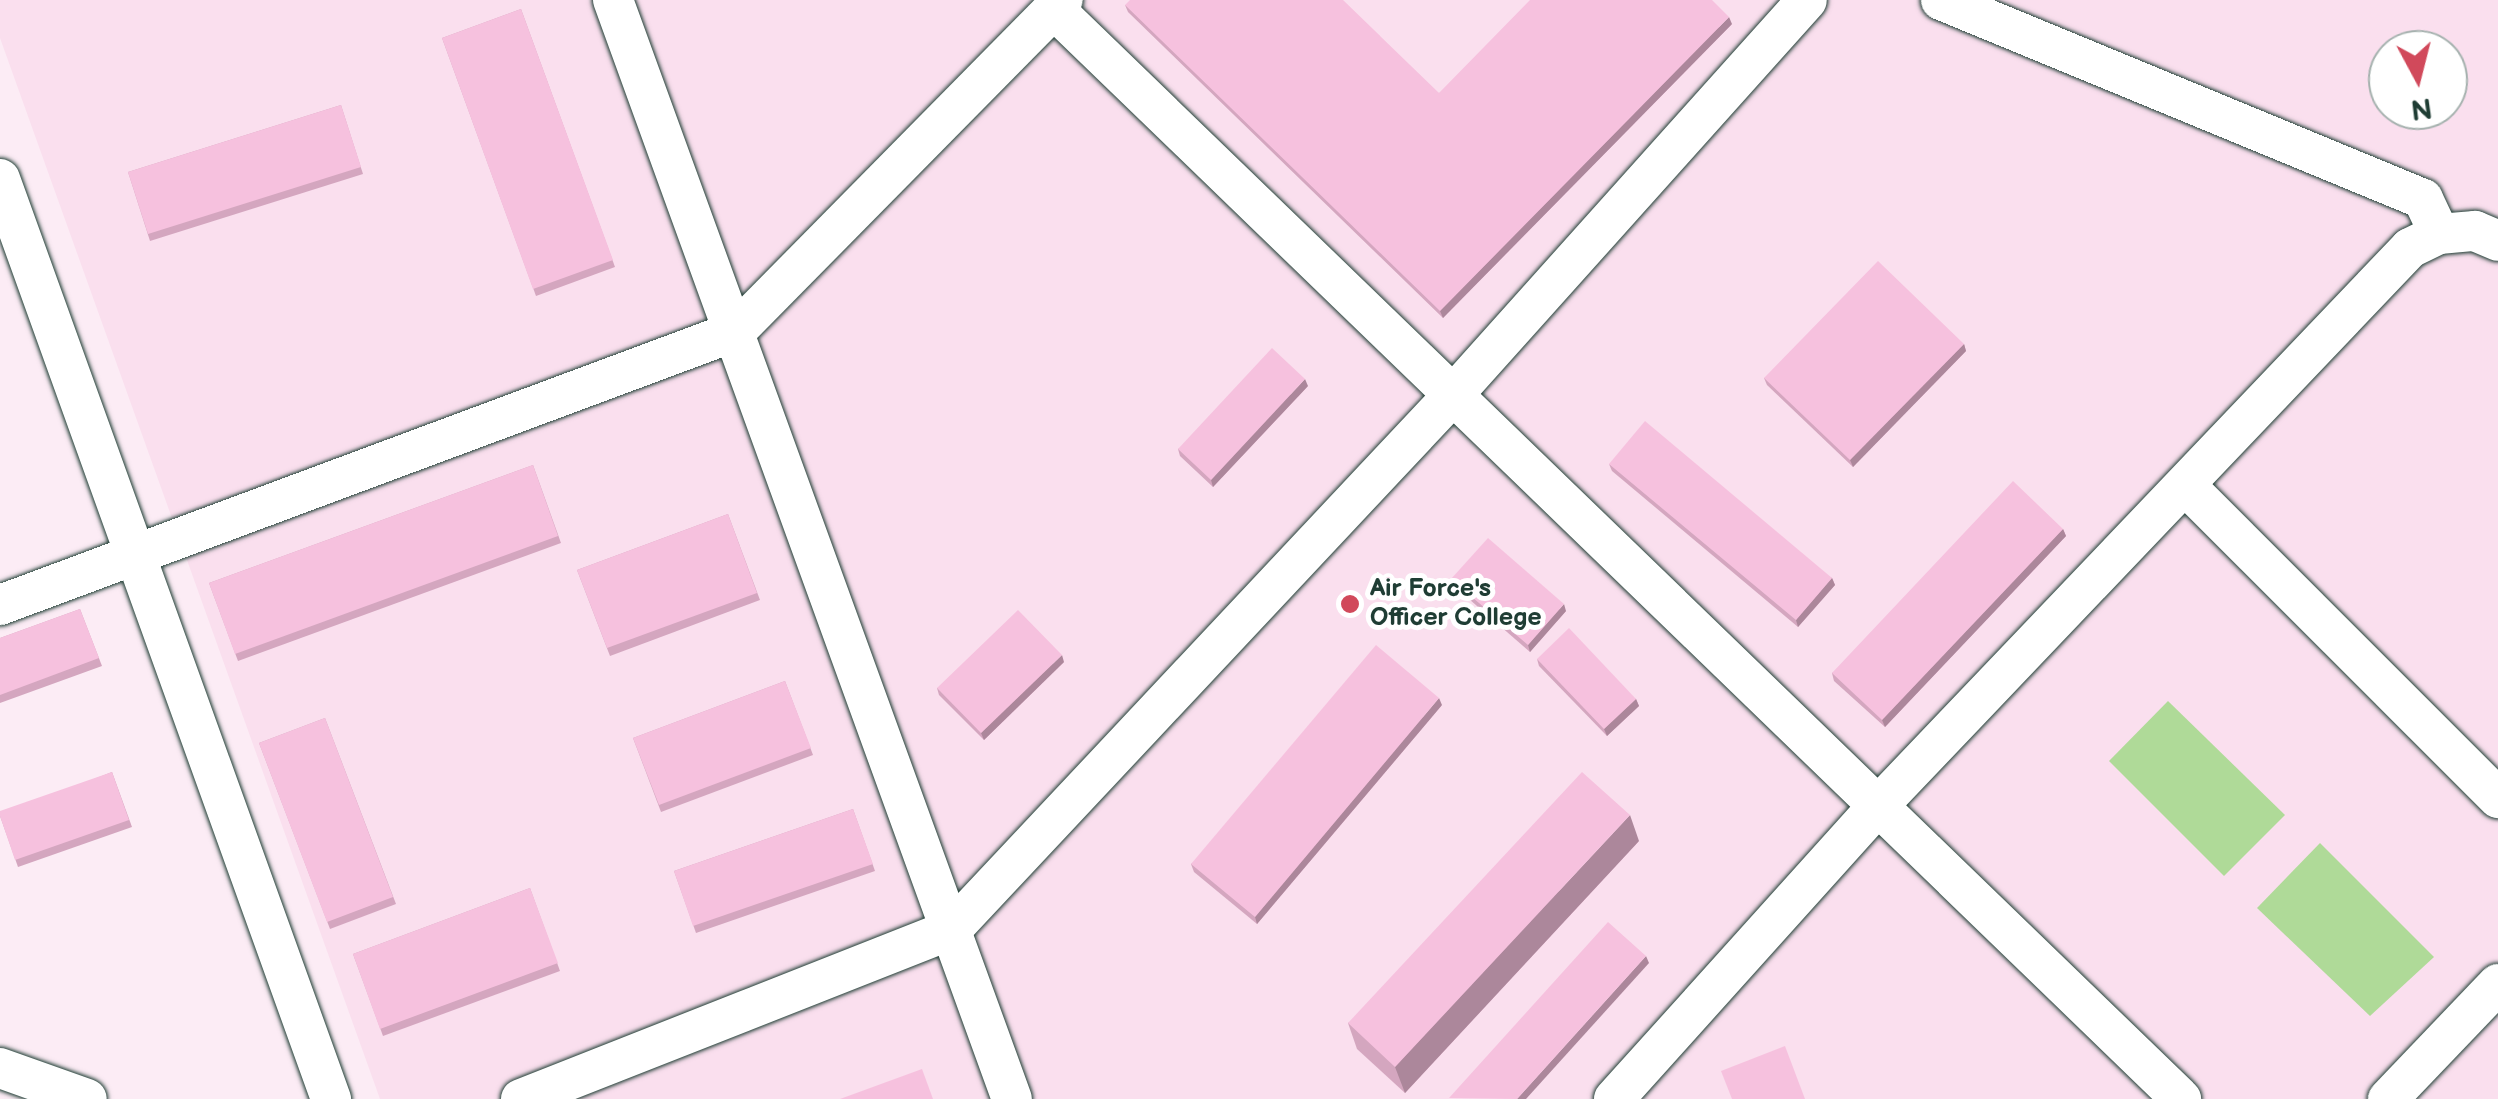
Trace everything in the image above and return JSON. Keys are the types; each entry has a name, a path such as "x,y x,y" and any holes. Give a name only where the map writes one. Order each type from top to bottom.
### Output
{"lane":[{"path":"613,0 1012,1099"},
{"path":"521,1099 951,930 1453,395 1806,0"},
{"path":"1941,0 2423,199 2439,234"},
{"path":"0,605 736,331 1058,4 1453,395 2182,1099"},
{"path":"0,179 330,1099"},
{"path":"1634,1091 1878,806 2187,487 2410,248 2439,234 2475,231 2498,241"},
{"path":"2187,487 2498,798"},
{"path":"2388,1099 2498,984"},
{"path":"0,1068 87,1099"}],"shaded area":[{"name":"Air Force's Officer College","path":"0,0 2498,0 2498,1099 380,1099 0,38"}],"green space":[{"path":"2168,701 2285,815 2224,876 2109,761"},
{"path":"2320,843 2434,957 2370,1016 2257,908"}],"building":[{"path":"1130,0 1343,0 1439,93 1530,0 1712,0 1729,17 1440,311 1125,5"},
{"path":"521,9 613,260 533,289 442,38"},
{"path":"341,105 361,167 148,234 128,172"},
{"path":"1878,261 1964,344 1850,460 1764,378"},
{"path":"1272,348 1305,379 1211,480 1178,449"},
{"path":"1645,421 1832,578 1796,620 1609,464"},
{"path":"533,465 558,536 235,654 209,583"},
{"path":"2013,481 2063,529 1882,720 1832,673"},
{"path":"728,514 757,593 607,648 577,570"},
{"path":"1488,538 1564,604 1528,645 1451,579"},
{"path":"80,609 99,658 0,695 0,638"},
{"path":"1018,610 1062,655 981,733 937,688"},
{"path":"1569,628 1636,699 1604,729 1537,659"},
{"path":"1376,645 1439,698 1255,917 1191,864"},
{"path":"785,681 811,748 659,805 633,738"},
{"path":"325,718 393,897 327,922 259,743"},
{"path":"112,772 129,820 15,860 0,811"},
{"path":"1582,772 1630,815 1395,1067 1348,1023"},
{"path":"853,809 873,864 693,926 674,871"},
{"path":"530,888 558,963 380,1029 353,954"},
{"path":"1608,922 1646,956 1517,1099 1449,1098"},
{"path":"1785,1046 1805,1099 1732,1099 1721,1071"},
{"path":"922,1069 933,1099 840,1099"}],"place":[{"name":"Air Force's Officer College","path":"1350,604"}]}
